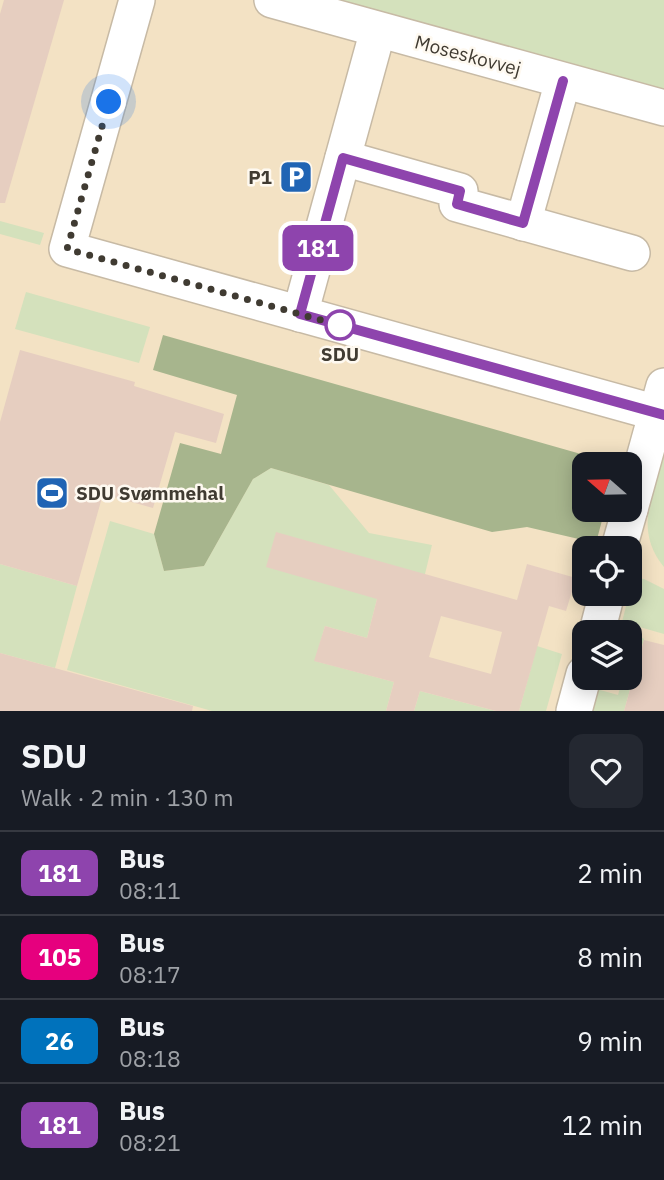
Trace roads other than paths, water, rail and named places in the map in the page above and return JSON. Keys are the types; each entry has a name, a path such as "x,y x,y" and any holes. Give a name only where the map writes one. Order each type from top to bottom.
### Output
{"street":[{"path":"138,0 67,249 300,314 661,404 642,468"},
{"name":"Moseskovvej","path":"272,0 664,108"},
{"path":"300,314 378,30"},
{"path":"523,223 563,81"},
{"path":"343,158 460,191 457,204 632,253"},
{"path":"574,711 580,690"}],"place":[{"name":"P1","path":"296,177"},
{"name":"SDU","path":"340,325"},
{"name":"SDU Svømmehal","path":"52,493"}]}
